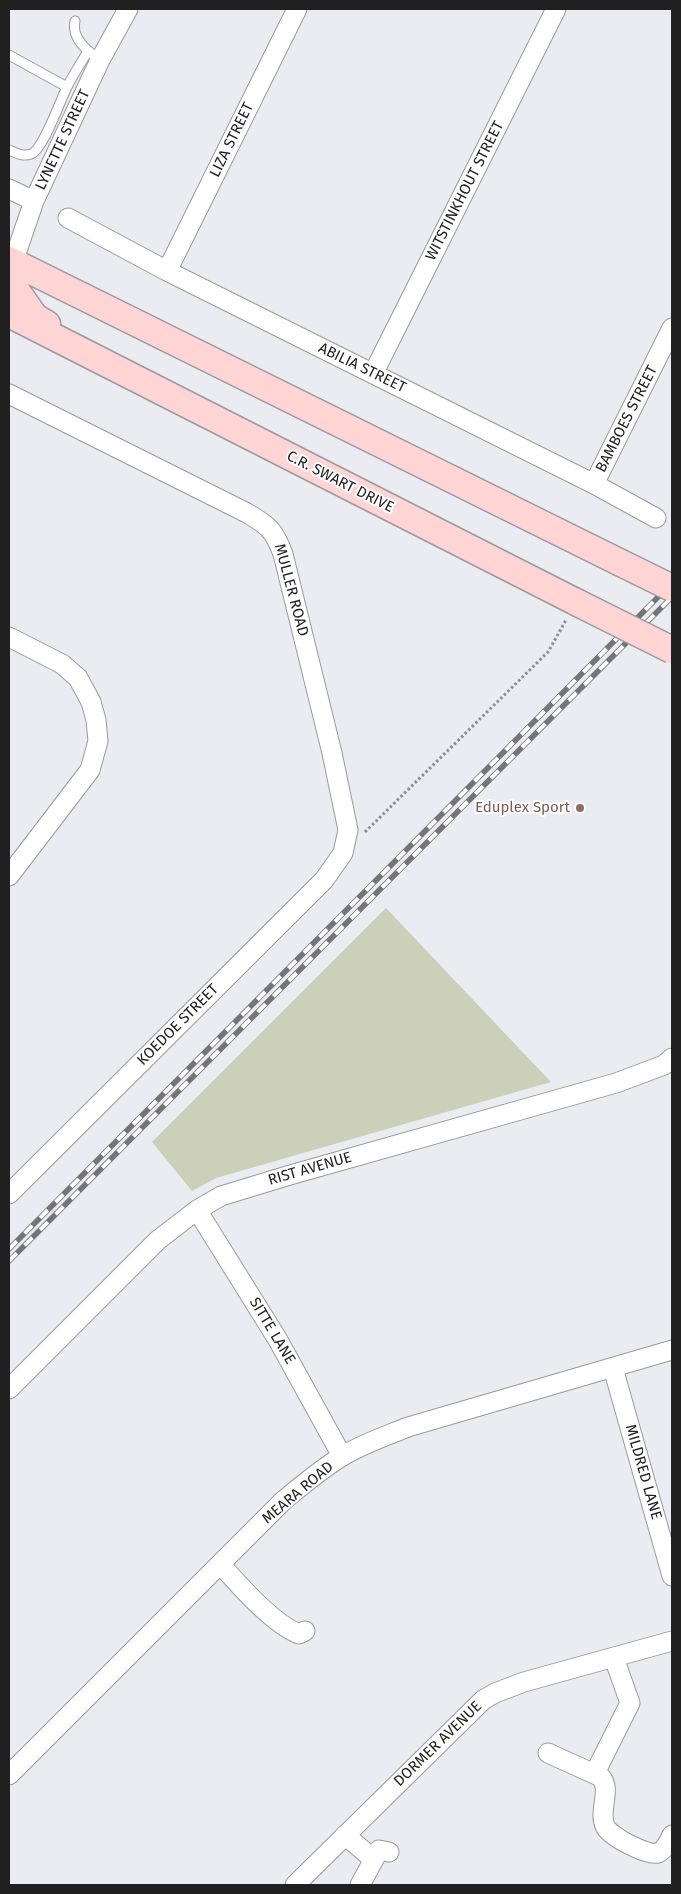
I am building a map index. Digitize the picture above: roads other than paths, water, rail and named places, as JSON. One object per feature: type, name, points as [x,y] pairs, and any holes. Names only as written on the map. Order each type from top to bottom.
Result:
[{"type":"main road","points":[[10,270],[35,317],[52,328],[65,342]]},
{"type":"main road","points":[[10,270],[672,588]]},
{"type":"main road","name":"C.R. SWART DRIVE","points":[[9,314],[672,650]]},
{"type":"street","name":"LYNETTE STREET","points":[[10,270],[34,201],[94,55],[128,9]]},
{"type":"street","name":"LIZA STREET","points":[[168,271],[297,9]]},
{"type":"street","name":"WITSTINKHOUT STREET","points":[[373,374],[556,9]]},
{"type":"street","points":[[9,189],[34,201]]},
{"type":"street","name":"ABILIA STREET","points":[[68,218],[168,271],[594,484],[656,518]]},
{"type":"street","name":"BAMBOES STREET","points":[[594,484],[672,328]]},
{"type":"street","name":"MULLER ROAD","points":[[9,394],[246,513],[264,523],[276,535],[283,554],[332,753],[348,830],[343,853]]},
{"type":"street","points":[[9,637],[62,664],[78,678],[91,702],[96,720],[98,741],[90,770],[9,876]]},
{"type":"street","name":"KOEDOE STREET","points":[[9,1194],[324,880],[343,853]]},
{"type":"street","name":"RIST AVENUE","points":[[9,1389],[158,1240],[197,1210],[220,1196],[616,1083],[664,1065],[672,1058]]},
{"type":"street","name":"SITTE LANE","points":[[197,1210],[278,1340],[342,1456]]},
{"type":"street","name":"MEARA ROAD","points":[[9,1775],[283,1501],[311,1477],[342,1456],[374,1440],[408,1427],[672,1350]]},
{"type":"street","name":"MILDRED LANE","points":[[614,1368],[672,1576]]},
{"type":"street","points":[[221,1564],[256,1602],[292,1631],[299,1634],[305,1631]]},
{"type":"street","name":"DORMER AVENUE","points":[[295,1885],[483,1700],[518,1684],[672,1641]]},
{"type":"street","points":[[595,1774],[630,1703],[614,1658]]},
{"type":"street","points":[[548,1754],[601,1777],[606,1785],[603,1816],[604,1824],[609,1832],[653,1854],[660,1852],[672,1835]]},
{"type":"street","points":[[345,1835],[381,1856],[360,1885]]},
{"type":"lane","points":[[9,150],[25,156],[33,154],[46,136],[67,87],[94,55],[78,39],[75,30],[76,21]]},
{"type":"lane","points":[[9,55],[67,87]]},
{"type":"railway","points":[[9,1249],[672,583]]},
{"type":"railway","points":[[9,1261],[672,597]]},
{"type":"place","name":"Eduplex Sport","points":[[580,808]]}]
